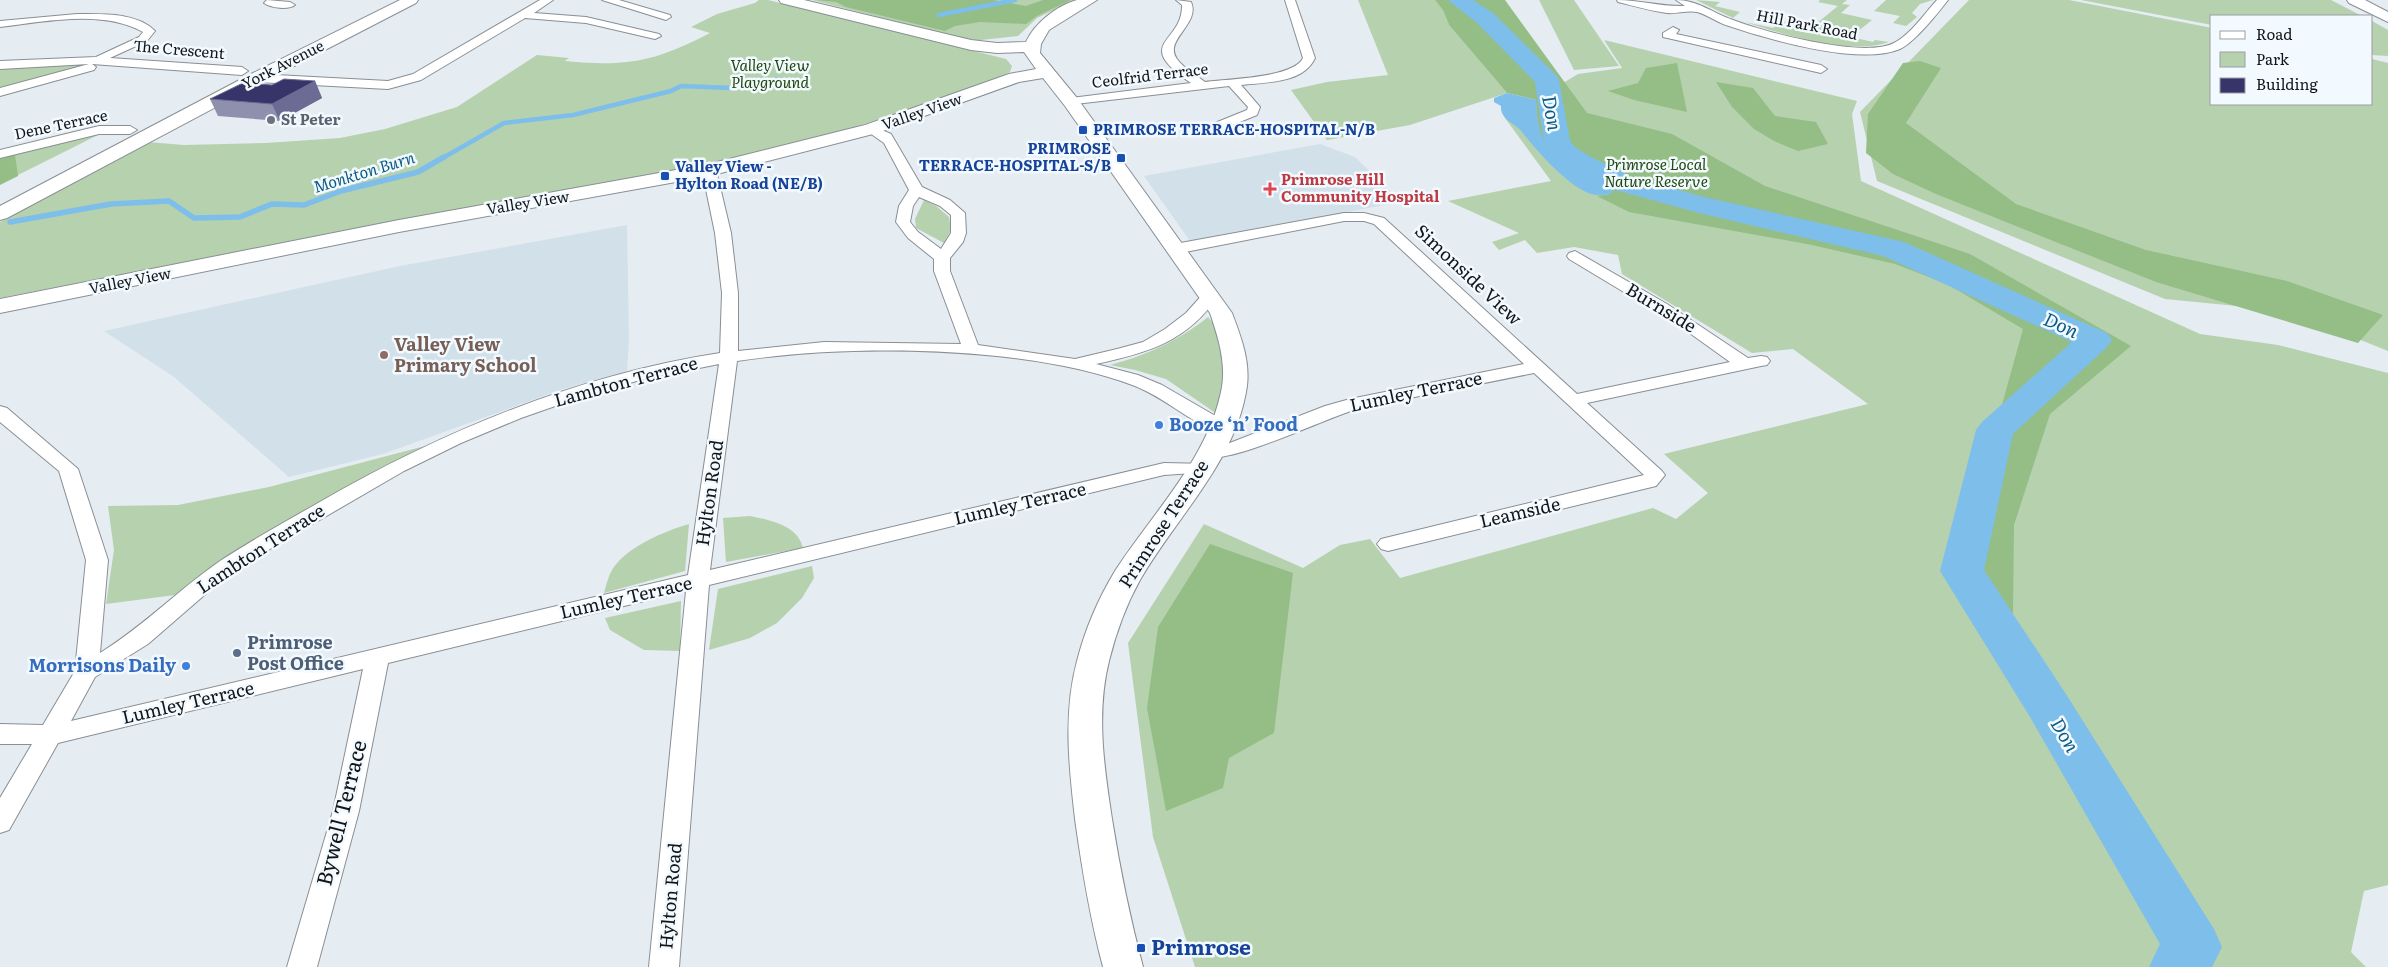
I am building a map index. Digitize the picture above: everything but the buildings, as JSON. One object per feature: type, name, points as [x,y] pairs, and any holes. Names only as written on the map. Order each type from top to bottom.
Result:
[{"type":"main road","name":"York Avenue","points":[[0,214],[156,131],[250,74],[384,0]]},
{"type":"main road","name":"York Avenue","points":[[25,182],[130,130],[411,0]]},
{"type":"main road","points":[[786,0],[971,46],[997,48],[1031,47],[1041,30],[1058,17],[1090,0]]},
{"type":"main road","points":[[2354,0],[2388,18]]},
{"type":"main road","points":[[2372,0],[2388,8]]},
{"type":"main road","name":"Primrose Terrace","points":[[1031,47],[1032,54],[1070,100],[1210,296],[1230,330],[1234,347],[1236,371],[1230,411],[1212,450],[1126,578],[1100,638],[1090,672],[1084,724],[1086,766],[1097,848],[1123,967]]},
{"type":"main road","name":"Valley View","points":[[0,306],[399,226],[709,170],[871,129],[1015,78],[1048,72]]},
{"type":"main road","name":"York Avenue","points":[[130,130],[156,131]]},
{"type":"street","points":[[274,0],[269,3],[290,4]]},
{"type":"street","name":"The Crescent","points":[[0,65],[97,60],[381,85],[410,81],[548,0]]},
{"type":"street","points":[[607,0],[666,17]]},
{"type":"street","name":"Ceolfrid Terrace","points":[[1070,100],[1203,86],[1292,74],[1307,63],[1309,58],[1290,0]]},
{"type":"street","points":[[1622,0],[1668,10],[1698,9]]},
{"type":"street","name":"Hill Park Road","points":[[1681,0],[1731,23],[1772,35],[1844,50],[1882,50],[1898,45],[1943,0]]},
{"type":"street","points":[[1184,1],[1187,4],[1188,15],[1184,25],[1169,41],[1169,52],[1177,67],[1203,86]]},
{"type":"street","points":[[523,15],[586,20],[655,36]]},
{"type":"street","points":[[0,24],[50,18],[96,17],[136,23],[149,31],[148,35],[134,44],[97,60]]},
{"type":"street","points":[[1673,30],[1667,35],[1821,68]]},
{"type":"street","points":[[1750,53],[1772,35]]},
{"type":"street","name":"The Crescent","points":[[0,92],[114,61]]},
{"type":"street","points":[[1210,130],[1247,116],[1254,108],[1232,82]]},
{"type":"street","points":[[871,129],[886,137],[890,142],[916,190],[945,203],[958,213],[960,232],[956,242],[942,257],[942,271],[970,349]]},
{"type":"street","name":"Dene Terrace","points":[[0,154],[99,130],[130,130]]},
{"type":"street","name":"Hylton Road","points":[[664,967],[698,581],[729,357],[730,293],[723,233],[709,170]]},
{"type":"street","points":[[916,190],[906,206],[903,222],[912,235],[942,257]]},
{"type":"street","name":"Simonside View","points":[[1175,249],[1344,217],[1372,218],[1387,228],[1651,470],[1655,475],[1652,480]]},
{"type":"street","name":"Burnside","points":[[1575,256],[1672,312],[1710,337],[1744,364]]},
{"type":"street","points":[[1076,364],[1086,360],[1124,353],[1163,339],[1192,317],[1210,296]]},
{"type":"street","name":"Lambton Terrace","points":[[87,671],[110,659],[137,640],[191,594],[251,552],[346,495],[413,458],[474,429],[540,405],[661,371],[729,357],[825,347],[970,349],[1020,354],[1076,364],[1132,379],[1162,390],[1212,424],[1212,450]]},
{"type":"street","points":[[1574,400],[1762,361]]},
{"type":"street","name":"Lumley Terrace","points":[[0,734],[52,735],[377,658],[1164,469],[1212,450],[1226,452],[1357,402],[1538,367]]},
{"type":"street","points":[[0,412],[68,469],[97,560],[87,671],[52,735],[0,822]]},
{"type":"street","name":"Leamside","points":[[1388,544],[1652,480]]},
{"type":"street","name":"Bywell Terrace","points":[[302,967],[346,811],[377,658]]},
{"type":"shaded area","name":"Primrose Hill Community Hospital","points":[[1320,144],[1355,157],[1401,202],[1190,241],[1144,176]]},
{"type":"shaded area","name":"Valley View Primary School","points":[[627,225],[629,339],[627,371],[563,389],[383,454],[289,477],[174,377],[104,331],[400,266]]},
{"type":"green space","name":"Valley View Playground","points":[[759,0],[768,0],[1006,59],[1012,66],[1010,72],[994,80],[849,129],[709,165],[269,246],[0,298],[0,222],[147,142],[184,145],[266,143],[340,138],[385,129],[457,107],[537,55],[569,58],[565,61],[587,63],[640,60],[672,50],[710,33],[691,27],[717,14],[755,3]]},
{"type":"green space","points":[[812,0],[1075,0],[1037,18],[1018,36],[972,41]]},
{"type":"green space","points":[[816,0],[993,0],[1026,6],[1043,0],[1071,0],[1037,16],[1026,24],[980,22],[955,26],[945,31],[846,7],[836,2]]},
{"type":"green space","points":[[1358,0],[1435,0],[1443,9],[1449,25],[1507,93],[1410,125],[1327,140],[1291,90],[1327,82],[1388,75]]},
{"type":"green space","name":"Primrose Local Nature Reserve","points":[[1435,0],[1505,0],[1587,113],[1672,134],[1765,186],[1970,254],[2131,346],[2050,414],[2014,525],[2013,613],[1987,610],[1962,571],[1995,430],[2023,329],[1947,284],[1895,264],[1812,245],[1629,212],[1597,196],[1611,194],[1599,181],[1565,164],[1549,150],[1540,133],[1536,100],[1507,93],[1449,25],[1443,10]]},
{"type":"green space","points":[[1539,0],[1574,0],[1619,66],[1574,70]]},
{"type":"green space","points":[[1696,0],[1720,2],[1715,6],[1740,12],[1733,18]]},
{"type":"green space","points":[[1820,0],[1847,0],[1842,4],[1850,5],[1841,13],[1872,20],[1851,37],[1873,42],[1875,40],[1889,42],[1873,46],[1836,45],[1797,37],[1745,22],[1773,28],[1782,22],[1811,28],[1838,6],[1818,2]]},
{"type":"green space","points":[[1886,0],[1933,0],[1920,4],[1912,13],[1917,17],[1906,26],[1893,23],[1900,16],[1874,11]]},
{"type":"green space","points":[[1969,0],[2069,0],[2210,28],[2210,105],[2373,105],[2373,59],[2388,63],[2388,351],[2289,311],[2165,299],[1877,181],[1860,112]]},
{"type":"green space","points":[[2081,0],[2331,0],[2360,15],[2210,15],[2210,25]]},
{"type":"green space","points":[[2373,22],[2388,30],[2388,56],[2373,55]]},
{"type":"green space","points":[[1604,40],[1857,101],[1852,114],[1861,181],[2200,334],[2278,345],[2388,373],[2388,885],[2364,891],[2351,952],[2366,967],[1195,967],[1153,837],[1128,643],[1204,524],[1303,568],[1340,545],[1370,539],[1400,578],[1653,508],[1676,519],[1708,493],[1664,454],[1868,404],[1793,349],[1752,353],[1622,274],[1618,255],[1574,247],[1537,253],[1525,240],[1499,250],[1492,242],[1519,233],[1448,201],[1551,181],[1505,118],[1578,74],[1622,68]]},
{"type":"green space","points":[[1920,61],[1941,68],[1906,123],[2016,204],[2146,250],[2287,281],[2383,315],[2358,343],[2156,282],[1936,194],[1893,174],[1866,153],[1868,114],[1903,63]]},
{"type":"green space","points":[[96,63],[0,90],[0,67]]},
{"type":"green space","points":[[1677,63],[1687,112],[1634,100],[1608,91],[1638,83],[1646,68]]},
{"type":"green space","points":[[1716,82],[1753,88],[1775,116],[1816,122],[1828,144],[1798,151],[1774,141],[1754,129],[1732,107]]},
{"type":"green space","points":[[100,134],[0,184],[0,158]]},
{"type":"green space","points":[[15,155],[18,176],[0,185],[0,159]]},
{"type":"green space","points":[[924,200],[936,206],[949,217],[951,230],[944,243],[916,228],[915,219]]},
{"type":"green space","points":[[1208,317],[1216,327],[1223,351],[1222,389],[1217,414],[1166,379],[1110,365],[1137,357],[1162,346],[1197,326]]},
{"type":"green space","points":[[425,446],[371,473],[245,547],[175,595],[106,604],[114,550],[108,506],[178,505],[269,487]]},
{"type":"green space","points":[[750,516],[774,522],[789,529],[800,540],[803,548],[726,562],[723,518]]},
{"type":"green space","points":[[689,524],[685,571],[604,593],[612,570],[627,554],[647,541]]},
{"type":"green space","points":[[1210,544],[1293,573],[1274,733],[1229,758],[1223,788],[1166,811],[1147,708],[1158,627]]},
{"type":"green space","points":[[812,566],[814,578],[802,598],[777,623],[750,638],[709,650],[718,589]]},
{"type":"green space","points":[[681,601],[680,651],[644,650],[610,630],[605,618]]},
{"type":"water","points":[[1507,93],[1536,100],[1538,122],[1549,150],[1558,159],[1614,188],[1611,194],[1597,195],[1588,193],[1570,182],[1552,166],[1519,129],[1505,118],[1501,111],[1501,106],[1494,102],[1494,98]]},
{"type":"waterway","name":"Monkton Burn","points":[[939,15],[1015,0]]},
{"type":"waterway","name":"Don","points":[[1459,0],[1485,18],[1547,80],[1557,142],[1566,154],[1581,163],[1622,183],[1699,204],[1893,249],[2095,340],[1995,430],[1962,571],[2047,704],[2193,947],[2178,967]]},
{"type":"waterway","name":"Monkton Burn","points":[[441,159],[504,123],[573,115],[671,91],[681,86],[732,88],[779,79]]},
{"type":"waterway","name":"Monkton Burn","points":[[10,222],[111,204],[169,201],[194,218],[240,217],[272,204],[304,205],[341,191],[418,172],[444,157]]},
{"type":"place","name":"St Peter","points":[[271,120]]},
{"type":"place","name":"PRIMROSE TERRACE-HOSPITAL-N/B","points":[[1083,130]]},
{"type":"place","name":"PRIMROSE TERRACE-HOSPITAL-S/B","points":[[1121,158]]},
{"type":"place","name":"Valley View - Hylton Road (NE/B)","points":[[665,176]]},
{"type":"place","name":"Primrose Hill Community Hospital","points":[[1270,189]]},
{"type":"place","name":"Valley View Primary School","points":[[384,355]]},
{"type":"place","name":"Booze ‘n’ Food","points":[[1159,425]]},
{"type":"place","name":"Primrose Post Office","points":[[237,653]]},
{"type":"place","name":"Morrisons Daily","points":[[186,666]]},
{"type":"place","name":"Primrose","points":[[1141,948]]}]
